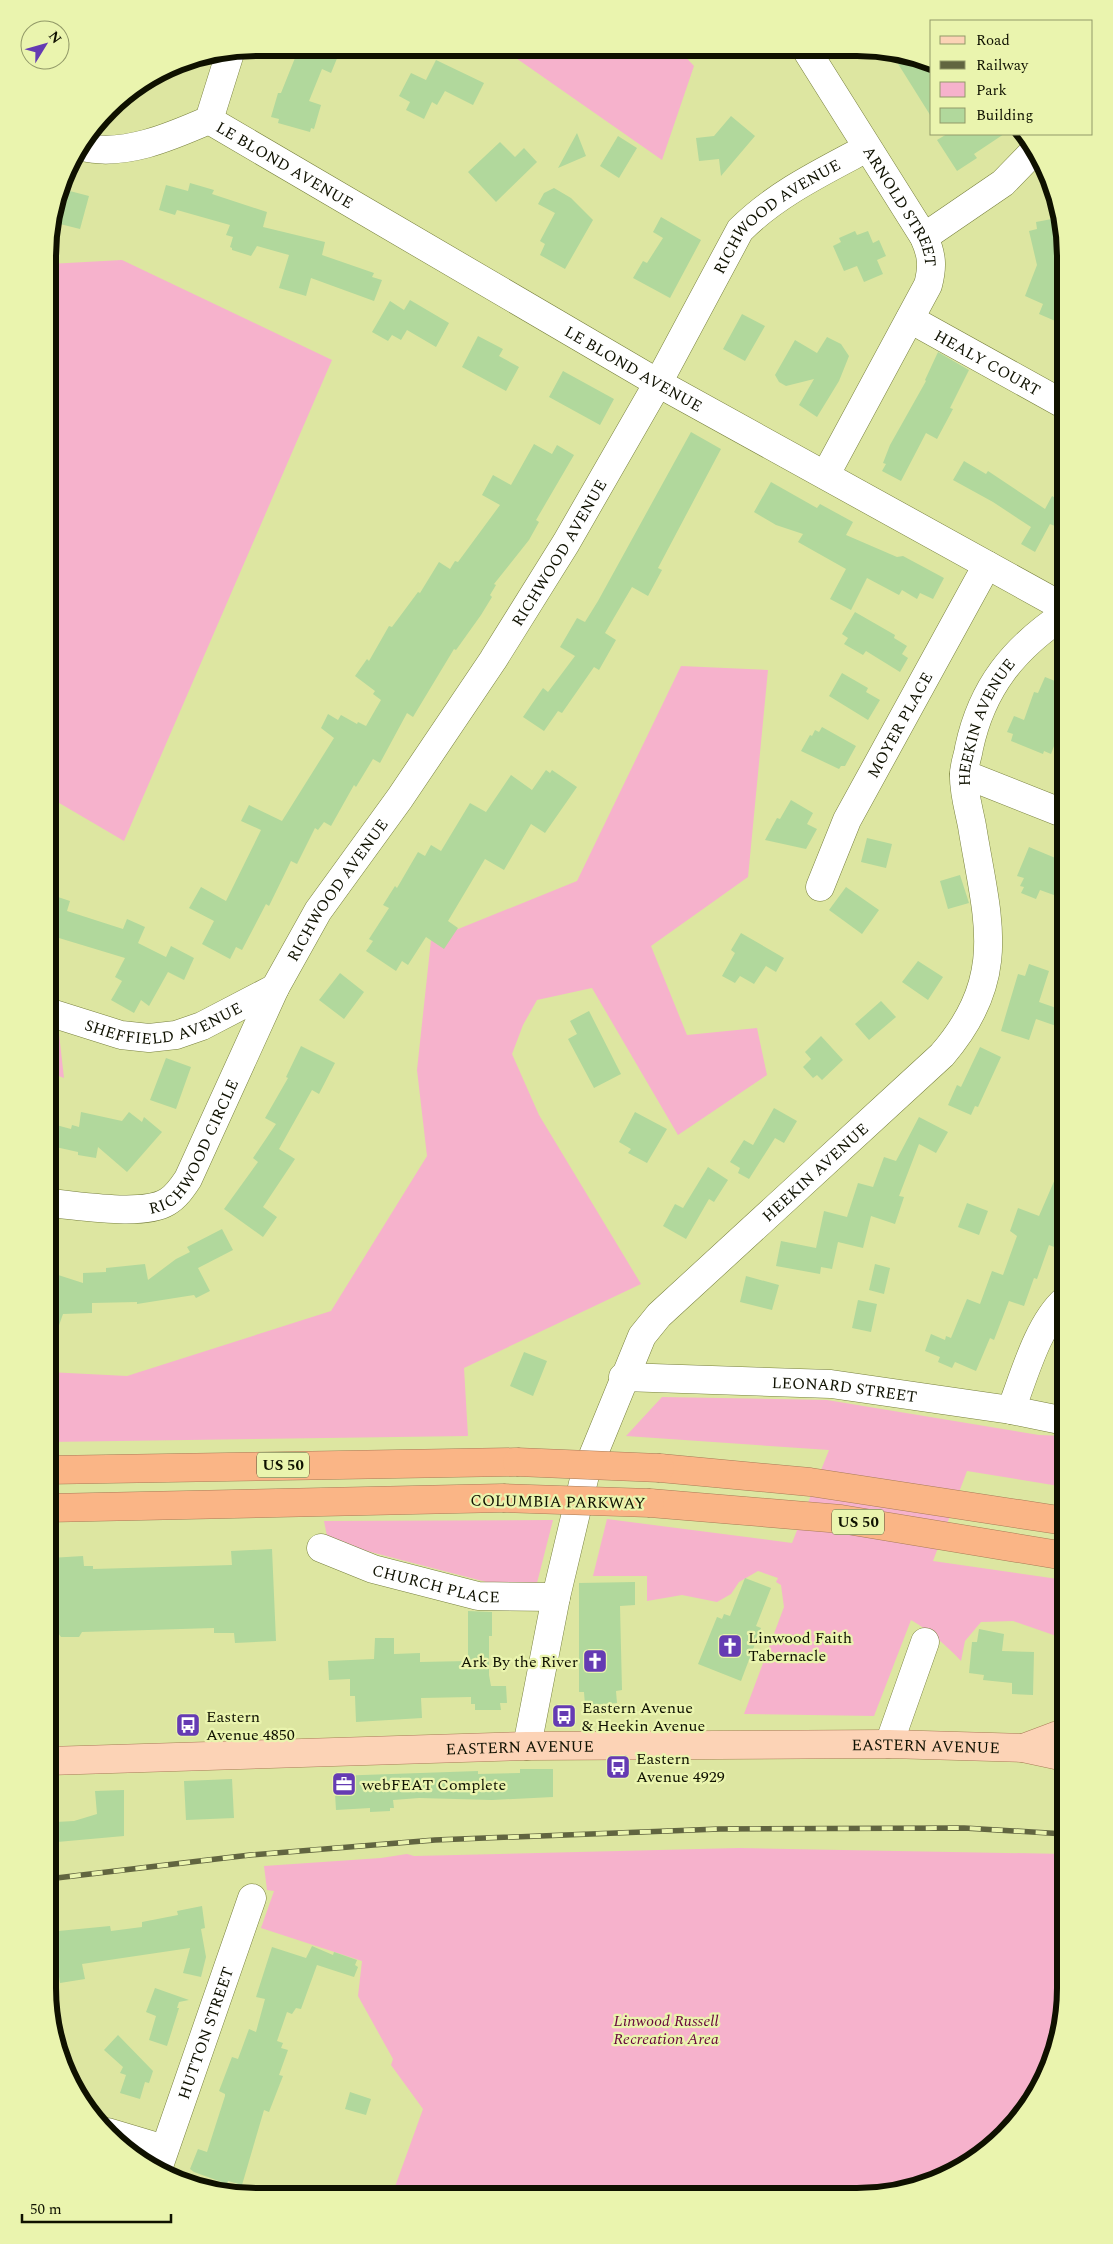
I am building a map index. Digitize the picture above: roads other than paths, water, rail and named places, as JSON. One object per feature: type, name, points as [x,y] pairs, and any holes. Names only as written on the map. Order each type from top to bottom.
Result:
[{"type":"highway","name":"US 50","points":[[56,1470],[517,1462],[660,1468],[810,1482],[1057,1520]]},
{"type":"highway","name":"COLUMBIA PARKWAY","points":[[56,1508],[503,1498],[650,1503],[841,1519],[1057,1555]]},
{"type":"main road","points":[[1023,1748],[1057,1736]]},
{"type":"main road","name":"EASTERN AVENUE","points":[[56,1761],[527,1746],[889,1744],[1023,1748]]},
{"type":"main road","points":[[1023,1748],[1057,1755]]},
{"type":"street","name":"ARNOLD STREET","points":[[810,56],[924,237],[931,252],[932,269],[928,285],[826,474]]},
{"type":"street","points":[[88,149],[93,150],[130,147],[166,139],[208,120],[228,58]]},
{"type":"street","name":"LE BLOND AVENUE","points":[[208,120],[658,384],[826,474],[1057,604]]},
{"type":"street","name":"RICHWOOD AVENUE","points":[[275,988],[318,911],[400,798],[493,660],[566,543],[658,384],[740,230],[758,212],[778,197],[867,148]]},
{"type":"street","points":[[924,237],[1004,183],[1030,156]]},
{"type":"street","name":"HEALY COURT","points":[[910,319],[1057,400]]},
{"type":"street","name":"MOYER PLACE","points":[[820,887],[847,820],[987,565]]},
{"type":"street","name":"HEEKIN AVENUE","points":[[527,1746],[556,1597],[585,1476],[642,1336],[659,1314],[942,1055],[960,1034],[974,1010],[989,956],[988,928],[964,774],[974,724],[985,696],[1017,652],[1046,626],[1057,619]]},
{"type":"street","points":[[964,774],[1057,811]]},
{"type":"street","name":"SHEFFIELD AVENUE","points":[[56,1015],[121,1036],[148,1038],[176,1034],[202,1026],[275,988]]},
{"type":"street","name":"RICHWOOD CIRCLE","points":[[56,1204],[138,1210],[154,1208],[168,1202],[180,1192],[188,1179],[275,988]]},
{"type":"street","points":[[1011,1410],[1043,1330],[1057,1309]]},
{"type":"street","name":"LEONARD STREET","points":[[624,1377],[831,1384],[1011,1410],[1057,1419]]},
{"type":"street","name":"CHURCH PLACE","points":[[321,1548],[374,1569],[478,1596],[556,1597]]},
{"type":"street","points":[[889,1744],[925,1642]]},
{"type":"street","name":"HUTTON STREET","points":[[161,2159],[252,1898]]},
{"type":"street","points":[[135,2146],[161,2159]]},
{"type":"railway","points":[[56,1878],[250,1855],[435,1840],[719,1829],[964,1828],[1057,1834]]},
{"type":"place","name":"Linwood Faith Tabernacle","points":[[730,1646]]},
{"type":"place","name":"Ark By the River","points":[[595,1661]]},
{"type":"place","name":"Eastern Avenue & Heekin Avenue","points":[[564,1716]]},
{"type":"place","name":"Eastern Avenue 4850","points":[[188,1725]]},
{"type":"place","name":"Eastern Avenue 4929","points":[[618,1767]]},
{"type":"place","name":"webFEAT Complete","points":[[344,1784]]},
{"type":"park label","name":"Linwood Russell Recreation Area","points":[[666,2029]]}]
